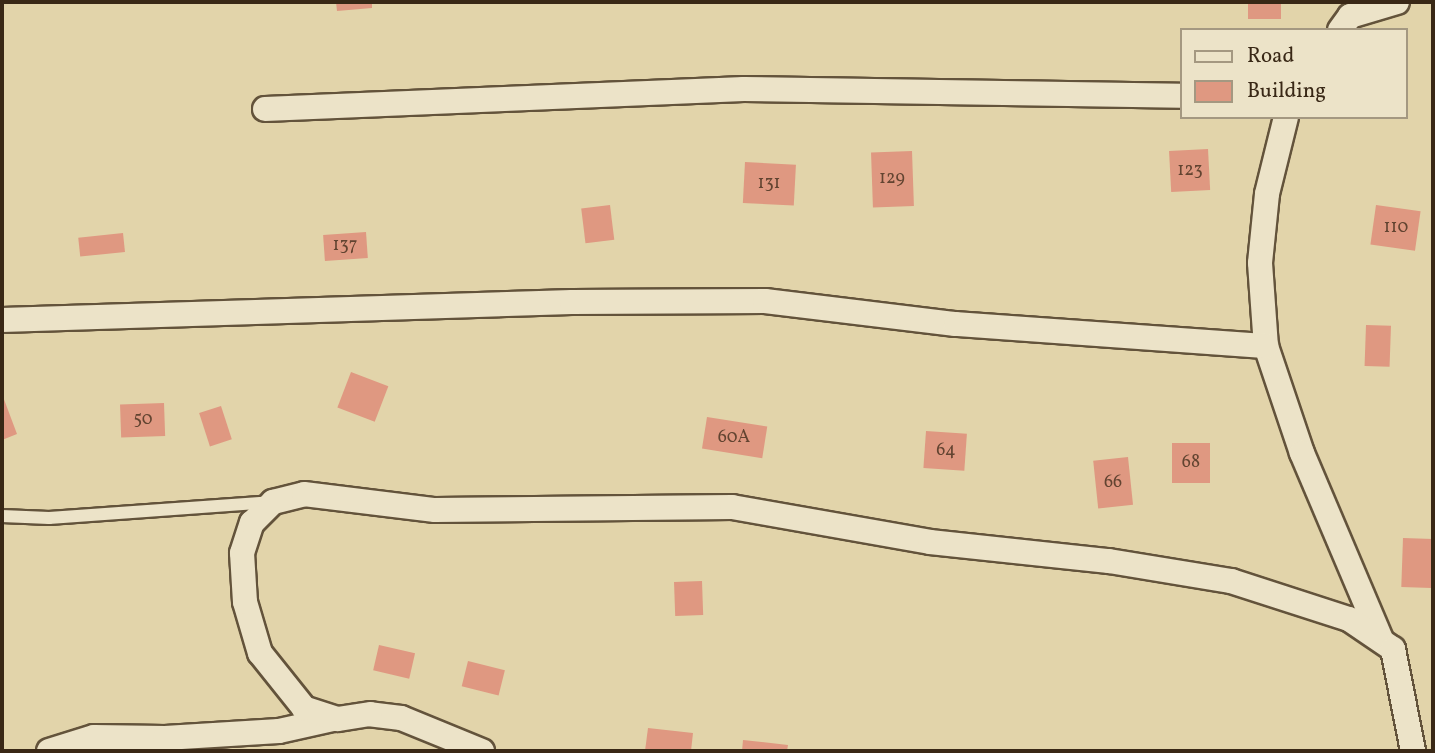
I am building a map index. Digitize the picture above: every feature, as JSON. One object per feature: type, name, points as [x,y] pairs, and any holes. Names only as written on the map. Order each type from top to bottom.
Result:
[{"type":"street","points":[[1341,28],[1350,16],[1397,2]]},
{"type":"street","points":[[265,109],[744,89],[1180,96]]},
{"type":"street","points":[[1286,119],[1267,194],[1259,263],[1266,346],[1302,453],[1380,637]]},
{"type":"street","points":[[2,320],[572,302],[765,301],[956,324],[1266,346]]},
{"type":"street","points":[[337,719],[304,708],[260,653],[245,602],[243,553],[253,523],[273,502],[304,494],[435,510],[732,507],[930,542],[1109,561],[1231,581],[1314,604],[1380,637],[1393,649],[1413,751]]},
{"type":"street","points":[[49,751],[94,737],[164,738],[279,731],[370,714],[401,718],[482,751]]},
{"type":"lane","points":[[2,516],[49,518],[273,502]]},
{"type":"building","points":[[336,2],[372,2],[372,8],[337,11]]},
{"type":"building","points":[[1248,2],[1281,2],[1281,19],[1248,19]]},
{"type":"building","points":[[1208,149],[1210,190],[1171,192],[1169,151]]},
{"type":"building","points":[[912,151],[914,206],[873,207],[871,152]]},
{"type":"building","points":[[745,162],[796,165],[794,206],[743,203]]},
{"type":"building","points":[[610,205],[614,240],[585,243],[581,209]]},
{"type":"building","points":[[1376,205],[1421,211],[1415,251],[1370,245]]},
{"type":"building","points":[[366,232],[368,258],[325,261],[323,235]]},
{"type":"building","points":[[123,233],[125,252],[80,257],[78,238]]},
{"type":"building","points":[[1366,325],[1391,326],[1390,367],[1365,366]]},
{"type":"building","points":[[351,372],[388,386],[375,422],[337,407]]},
{"type":"building","points":[[2,394],[17,434],[2,440]]},
{"type":"building","points":[[164,403],[165,436],[121,438],[120,405]]},
{"type":"building","points":[[221,406],[232,439],[210,446],[199,413]]},
{"type":"building","points":[[707,417],[767,427],[762,458],[702,449]]},
{"type":"building","points":[[926,431],[967,434],[964,471],[923,468]]},
{"type":"building","points":[[1172,443],[1210,443],[1210,483],[1172,483]]},
{"type":"building","points":[[1128,457],[1133,505],[1098,508],[1093,461]]},
{"type":"building","points":[[1403,538],[1433,539],[1431,588],[1401,587]]},
{"type":"building","points":[[702,581],[703,615],[675,616],[674,582]]},
{"type":"building","points":[[379,645],[415,653],[409,679],[373,670]]},
{"type":"building","points":[[468,661],[505,670],[499,695],[462,686]]},
{"type":"building","points":[[648,728],[693,733],[691,751],[645,751]]},
{"type":"building","points":[[743,740],[788,745],[787,751],[742,751]]}]
